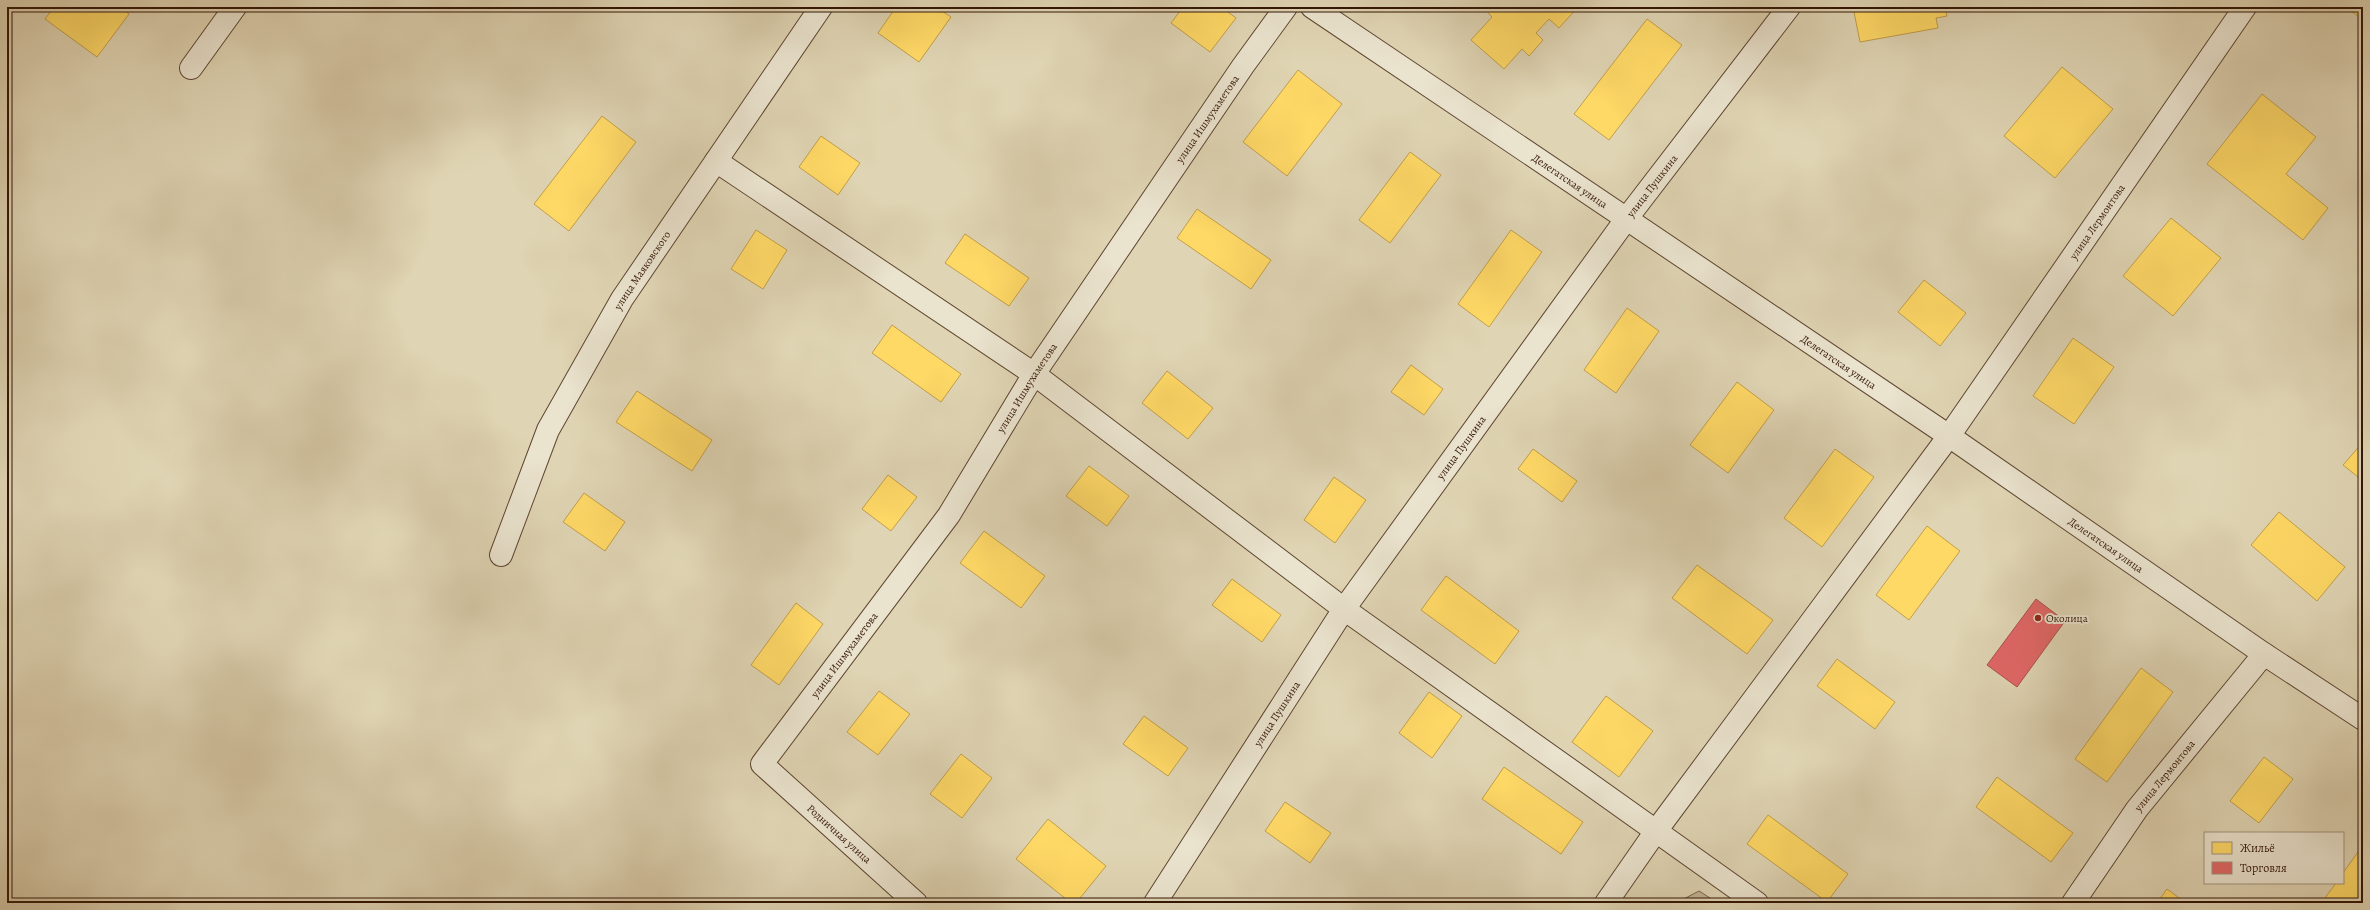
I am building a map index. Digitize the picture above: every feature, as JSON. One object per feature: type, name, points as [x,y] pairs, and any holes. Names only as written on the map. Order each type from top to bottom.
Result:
[{"type":"street","points":[[191,68],[235,7]]},
{"type":"street","name":"улица Маяковского","points":[[501,555],[548,430],[622,299],[821,7]]},
{"type":"street","name":"улица Ишмухаметова","points":[[762,764],[949,515],[1034,374],[1239,73],[1286,7]]},
{"type":"street","name":"Делегатская улица","points":[[1312,7],[1949,436],[2264,654],[2363,719]]},
{"type":"street","name":"улица Пушкина","points":[[1155,903],[1344,609],[1627,218],[1789,7]]},
{"type":"street","name":"улица Лермонтова","points":[[1606,903],[1656,831],[1949,436],[2245,7]]},
{"type":"street","points":[[716,161],[1034,374],[1344,609],[1757,903]]},
{"type":"street","name":"улица Лермонтова","points":[[2073,903],[2138,808],[2264,654]]},
{"type":"street","name":"Родничная улица","points":[[762,764],[916,903]]},
{"type":"shaded area","points":[[1699,891],[1718,903],[1676,903]]},
{"type":"building: Жильё","points":[[54,7],[120,7],[129,14],[97,57],[45,19]]},
{"type":"building: Жильё","points":[[896,7],[936,7],[951,17],[919,62],[878,33]]},
{"type":"building: Жильё","points":[[1183,7],[1221,7],[1236,18],[1210,52],[1171,23]]},
{"type":"building: Жильё","points":[[1483,7],[1578,7],[1559,28],[1549,19],[1536,33],[1543,40],[1529,56],[1522,49],[1504,69],[1471,40],[1492,17]]},
{"type":"building: Жильё","points":[[1853,7],[1945,7],[1947,16],[1936,18],[1938,28],[1860,42]]},
{"type":"building: Жильё","points":[[2346,7],[2363,7],[2363,20]]},
{"type":"building: Жильё","points":[[1647,19],[1682,45],[1609,140],[1574,114]]},
{"type":"building: Жильё","points":[[2062,67],[2113,109],[2055,178],[2004,136]]},
{"type":"building: Жильё","points":[[1298,70],[1342,104],[1287,176],[1243,142]]},
{"type":"building: Жильё","points":[[2262,94],[2316,137],[2286,174],[2328,208],[2303,240],[2207,164]]},
{"type":"building: Жильё","points":[[602,116],[636,142],[569,231],[534,204]]},
{"type":"building: Жильё","points":[[821,136],[860,163],[838,195],[799,167]]},
{"type":"building: Жильё","points":[[1410,152],[1441,175],[1390,243],[1359,220]]},
{"type":"building: Жильё","points":[[1197,209],[1271,260],[1251,289],[1177,238]]},
{"type":"building: Жильё","points":[[2171,218],[2221,258],[2173,316],[2123,276]]},
{"type":"building: Жильё","points":[[756,230],[787,250],[763,289],[731,269]]},
{"type":"building: Жильё","points":[[1511,230],[1542,252],[1489,327],[1458,304]]},
{"type":"building: Жильё","points":[[965,234],[1029,278],[1009,306],[945,263]]},
{"type":"building: Жильё","points":[[1924,280],[1966,313],[1940,346],[1898,312]]},
{"type":"building: Жильё","points":[[1627,308],[1659,331],[1616,393],[1584,370]]},
{"type":"building: Жильё","points":[[892,325],[961,374],[941,402],[872,353]]},
{"type":"building: Жильё","points":[[2073,338],[2114,367],[2074,424],[2033,396]]},
{"type":"building: Жильё","points":[[1411,365],[1443,389],[1424,415],[1391,392]]},
{"type":"building: Жильё","points":[[1167,371],[1213,408],[1188,439],[1142,403]]},
{"type":"building: Жильё","points":[[1737,382],[1774,410],[1728,473],[1690,445]]},
{"type":"building: Жильё","points":[[637,391],[712,440],[692,471],[616,422]]},
{"type":"building: Жильё","points":[[2363,442],[2363,481],[2343,465]]},
{"type":"building: Жильё","points":[[1533,449],[1577,481],[1562,502],[1518,469]]},
{"type":"building: Жильё","points":[[1835,449],[1874,477],[1822,547],[1784,518]]},
{"type":"building: Жильё","points":[[1089,466],[1129,496],[1107,526],[1066,496]]},
{"type":"building: Жильё","points":[[888,475],[917,497],[891,531],[862,509]]},
{"type":"building: Жильё","points":[[1334,477],[1366,500],[1335,543],[1304,520]]},
{"type":"building: Жильё","points":[[584,493],[625,522],[605,551],[563,522]]},
{"type":"building: Жильё","points":[[2279,512],[2345,567],[2317,601],[2251,545]]},
{"type":"building: Жильё","points":[[1927,526],[1960,551],[1909,620],[1876,595]]},
{"type":"building: Жильё","points":[[984,531],[1045,576],[1021,608],[960,563]]},
{"type":"building: Жильё","points":[[1697,565],[1773,620],[1747,654],[1672,598]]},
{"type":"building: Жильё","points":[[1446,576],[1519,631],[1495,664],[1421,610]]},
{"type":"building: Жильё","points":[[1232,579],[1281,615],[1262,642],[1212,605]]},
{"type":"building: Жильё","points":[[796,603],[823,624],[779,685],[751,665]]},
{"type":"building: Жильё","points":[[1837,659],[1895,702],[1875,729],[1817,686]]},
{"type":"building: Жильё","points":[[2141,668],[2173,692],[2107,782],[2075,759]]},
{"type":"building: Жильё","points":[[879,691],[910,714],[878,755],[847,732]]},
{"type":"building: Жильё","points":[[1429,692],[1462,716],[1432,758],[1399,733]]},
{"type":"building: Жильё","points":[[1606,696],[1653,731],[1619,777],[1572,742]]},
{"type":"building: Жильё","points":[[1144,716],[1188,748],[1168,776],[1123,744]]},
{"type":"building: Жильё","points":[[961,754],[992,778],[962,818],[930,794]]},
{"type":"building: Жильё","points":[[2264,757],[2293,779],[2259,823],[2230,801]]},
{"type":"building: Жильё","points":[[1504,767],[1583,822],[1561,854],[1482,799]]},
{"type":"building: Жильё","points":[[1997,777],[2073,833],[2051,862],[1976,807]]},
{"type":"building: Жильё","points":[[1285,802],[1331,833],[1310,863],[1265,831]]},
{"type":"building: Жильё","points":[[1768,815],[1848,874],[1827,902],[1747,844]]},
{"type":"building: Жильё","points":[[1048,819],[1106,866],[1076,903],[1071,903],[1016,859]]},
{"type":"building: Жильё","points":[[2363,845],[2363,903],[2322,902],[2335,884],[2344,884],[2344,872]]},
{"type":"building: Жильё","points":[[2167,889],[2186,903],[2157,903]]},
{"type":"building: Торговля","points":[[2036,599],[2065,621],[2017,687],[1987,665]]},
{"type":"place","name":"Околица","points":[[2038,618]]}]
